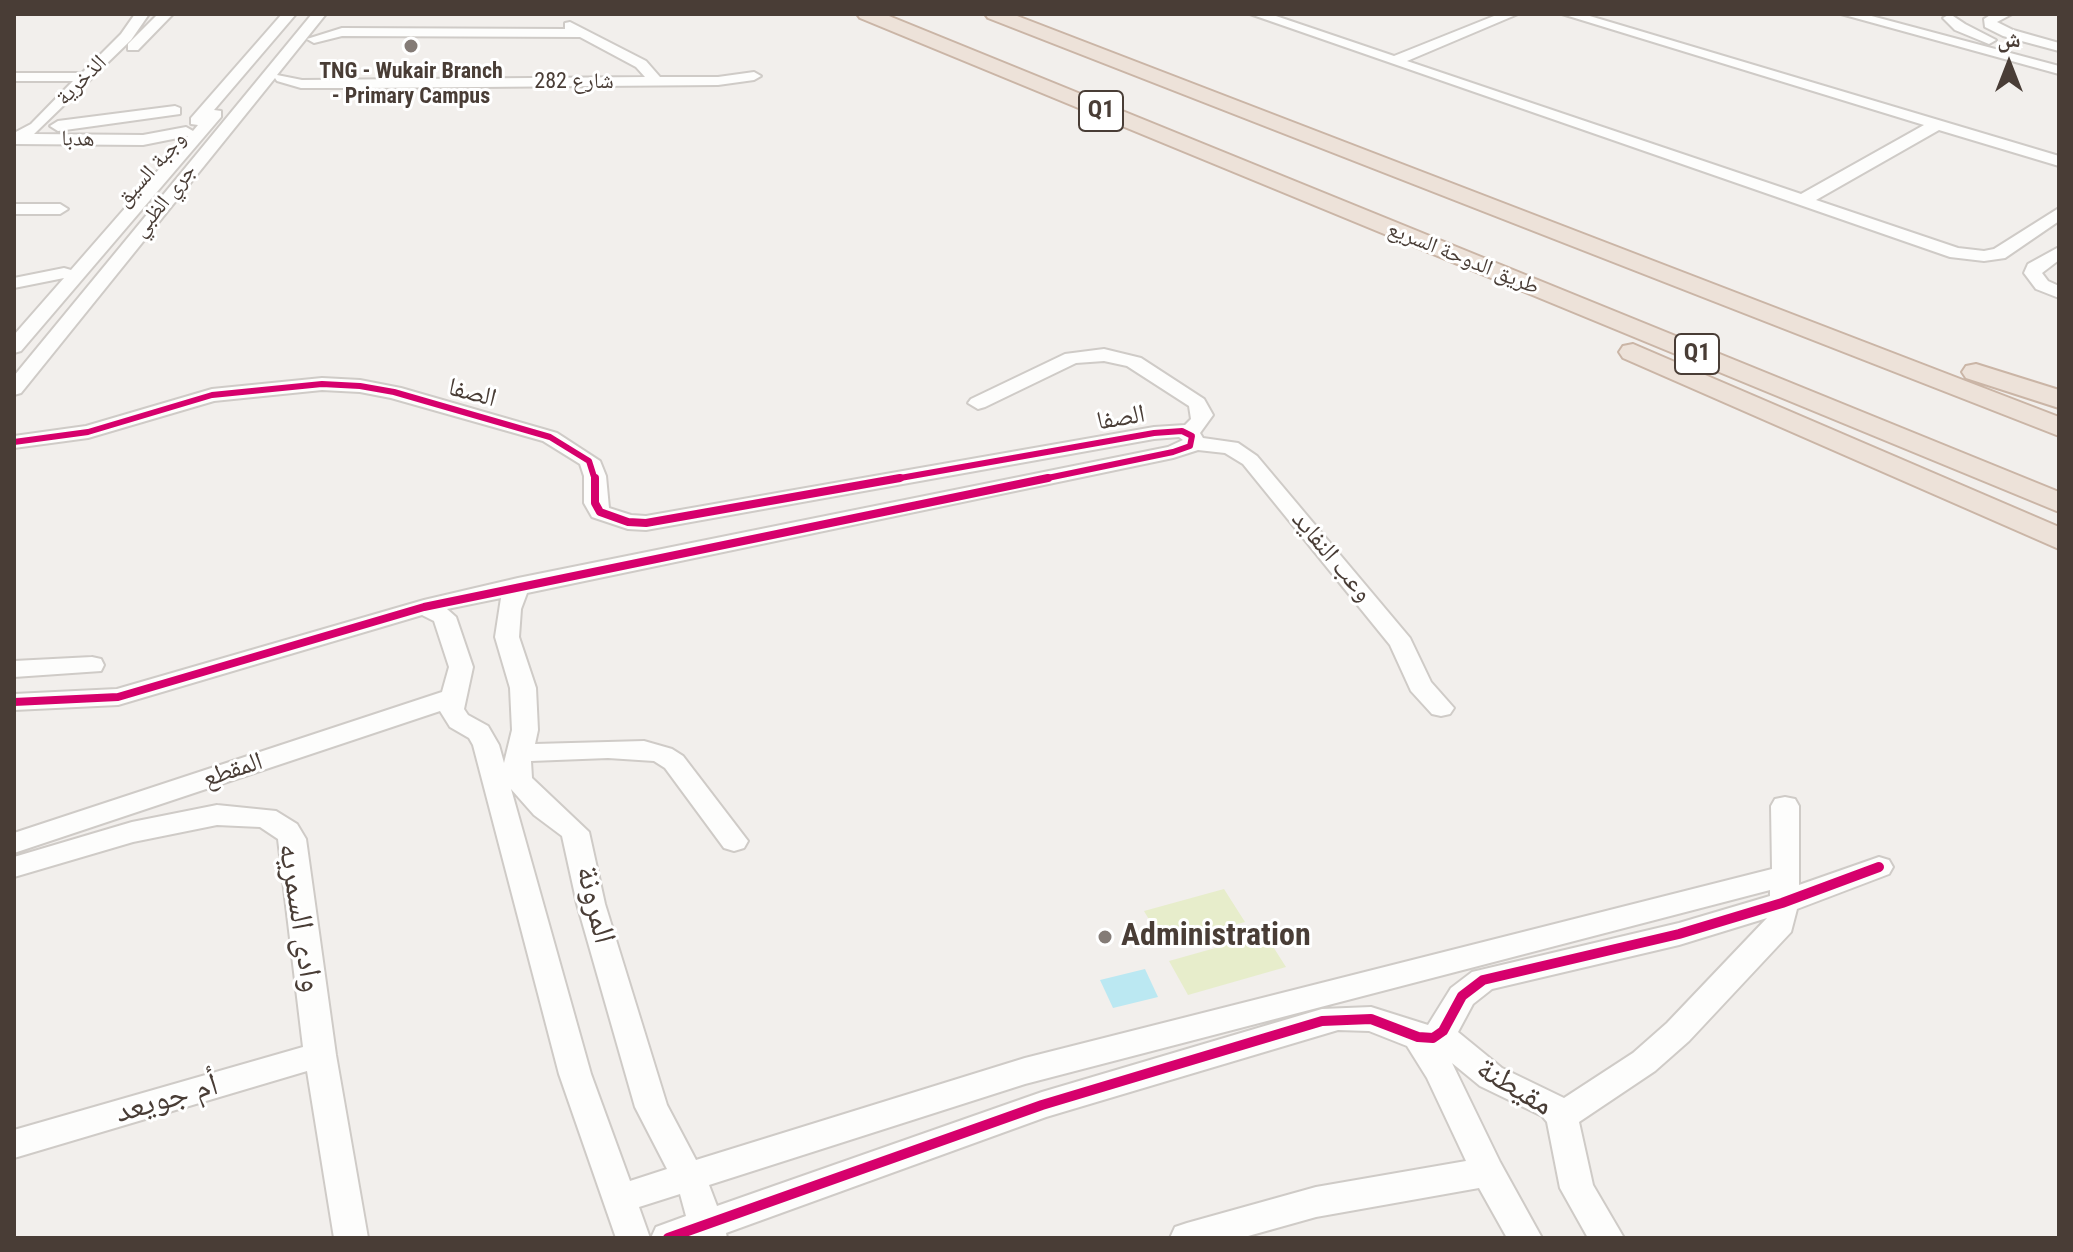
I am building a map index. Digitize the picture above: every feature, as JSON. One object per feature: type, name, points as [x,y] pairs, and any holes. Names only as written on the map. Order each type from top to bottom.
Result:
[{"type":"highway","name":"طريق الدوحة السريع","points":[[867,14],[2059,503]]},
{"type":"highway","points":[[995,14],[2059,427]]},
{"type":"highway","points":[[1301,133],[1409,160],[1993,378],[2059,399]]},
{"type":"highway","points":[[1334,207],[1462,275],[2059,539]]},
{"type":"street","name":"وجبة السيق","points":[[14,324],[128,207],[174,145],[289,14]]},
{"type":"street","name":"جري الظبي","points":[[14,347],[128,207],[246,79],[300,14]]},
{"type":"street","points":[[1257,14],[1956,253],[1975,256],[2004,252],[2057,216]]},
{"type":"street","points":[[1394,61],[1511,14]]},
{"type":"street","points":[[1569,14],[2059,161]]},
{"type":"street","points":[[1848,14],[2059,70]]},
{"type":"street","points":[[1879,14],[1909,14]]},
{"type":"street","points":[[1879,14],[2059,63]]},
{"type":"street","points":[[2005,14],[1991,19],[1990,24],[2008,33],[2059,47]]},
{"type":"street","points":[[1930,28],[1954,16],[1960,27],[2010,50]]},
{"type":"street","name":"شارع 282","points":[[531,31],[555,18],[641,64],[656,81]]},
{"type":"street","points":[[138,19],[160,19]]},
{"type":"street","name":"الذخرية","points":[[42,131],[87,74],[138,19]]},
{"type":"street","name":"الذخرية","points":[[42,131],[110,70],[160,19]]},
{"type":"street","points":[[81,304],[100,296],[115,283],[137,251],[274,89],[325,21],[342,32],[583,33]]},
{"type":"street","name":"جري الظبي","points":[[14,389],[240,109],[325,21]]},
{"type":"street","points":[[14,77],[110,70]]},
{"type":"street","name":"شارع 282","points":[[240,109],[274,89],[301,84],[726,81],[754,76]]},
{"type":"street","points":[[226,86],[246,79]]},
{"type":"street","points":[[42,131],[175,111]]},
{"type":"street","points":[[1803,200],[1936,125]]},
{"type":"street","name":"هدبا","points":[[14,139],[42,131],[174,145]]},
{"type":"street","name":"هدبا","points":[[143,140],[186,132]]},
{"type":"street","points":[[14,209],[60,209]]},
{"type":"street","points":[[2059,252],[2034,268],[2033,273],[2042,285],[2059,293]]},
{"type":"street","points":[[18,283],[64,273]]},
{"type":"street","points":[[18,283],[37,287],[45,294]]},
{"type":"street","points":[[978,403],[1072,358],[1104,355],[1134,362],[1191,398],[1201,408],[1203,415],[1191,438]]},
{"type":"street","name":"الصفا","points":[[14,442],[88,432],[212,395],[322,384],[360,386],[394,392],[550,437],[589,461],[595,476],[595,503],[600,512],[628,522],[646,523],[1154,433],[1191,438]]},
{"type":"street","name":"الصفا","points":[[14,702],[95,700],[140,691],[424,607],[518,585],[1173,452],[1191,438]]},
{"type":"street","name":"وعب النفايد","points":[[1191,438],[1231,447],[1250,460],[1401,643],[1420,685],[1441,708]]},
{"type":"street","name":"المرونة","points":[[518,585],[509,609],[507,637],[523,688],[525,730],[516,768],[519,781],[544,808],[575,832],[591,904],[651,1107],[687,1176],[709,1231]]},
{"type":"street","points":[[424,607],[444,617],[456,648],[461,667],[452,698],[453,716],[479,732],[486,745],[575,1074],[633,1238]]},
{"type":"street","points":[[14,669],[92,665],[69,701]]},
{"type":"street","name":"المقطع","points":[[14,843],[452,698]]},
{"type":"street","points":[[519,753],[608,749],[644,750],[663,755],[674,762],[734,841]]},
{"type":"street","points":[[1562,1116],[1644,1062],[1678,1032],[1781,924],[1785,806]]},
{"type":"street","name":"وادى السمريه","points":[[14,867],[107,838],[198,818],[251,815],[278,822],[292,839],[320,1055],[351,1238]]},
{"type":"street","points":[[619,1199],[1025,1071],[1879,867]]},
{"type":"street","points":[[668,1238],[709,1231],[1042,1105],[1322,1021],[1371,1019],[1428,1036],[1462,996],[1483,980],[1679,934],[1784,889]]},
{"type":"street","name":"مقيطنة","points":[[1428,1036],[1512,1090],[1553,1107],[1562,1116],[1577,1188],[1607,1238]]},
{"type":"street","name":"مقيطنة","points":[[1428,1036],[1488,1172],[1525,1238]]},
{"type":"street","name":"أم جويعد","points":[[14,1144],[320,1055]]},
{"type":"street","points":[[1187,1238],[1316,1202],[1488,1172]]},
{"type":"green space","points":[[1224,889],[1245,922],[1164,945],[1144,911]]},
{"type":"green space","points":[[1265,934],[1286,967],[1188,995],[1169,961]]},
{"type":"water","points":[[1145,969],[1158,997],[1113,1008],[1100,980]]},
{"type":"cycle path","points":[[14,442],[88,432],[212,395],[322,384],[360,386],[394,392],[550,437],[589,461],[595,476],[595,503],[600,512],[628,522],[646,523],[1154,433],[1182,431],[1192,436],[1193,440],[1190,446],[1173,452],[424,607],[118,697],[14,702]]},
{"type":"cycle path","points":[[668,1238],[1042,1105],[1322,1021],[1371,1019],[1418,1037],[1433,1038],[1443,1031],[1462,996],[1483,980],[1679,934],[1782,903],[1879,867]]},
{"type":"place","name":"TNG - Wukair Branch - Primary Campus","points":[[411,46]]},
{"type":"place","name":"Administration","points":[[1105,937]]}]
